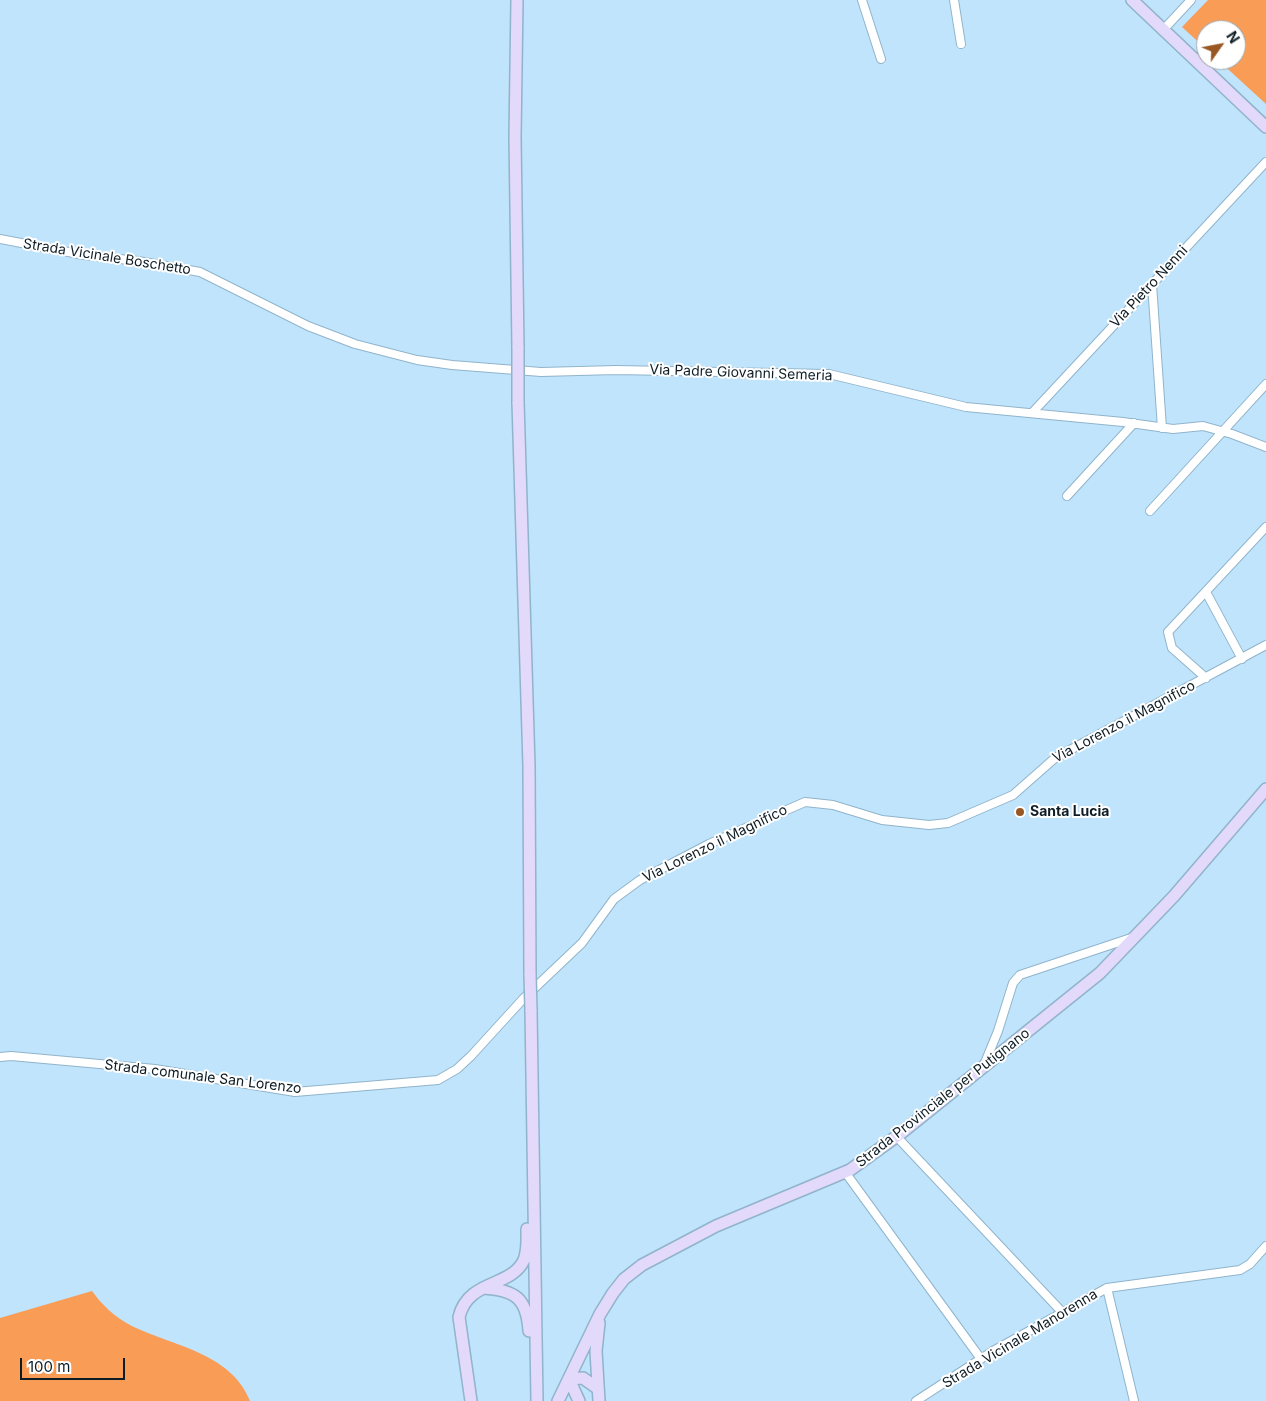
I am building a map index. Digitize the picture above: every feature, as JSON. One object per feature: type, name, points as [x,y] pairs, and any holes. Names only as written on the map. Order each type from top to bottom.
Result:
[{"type":"main road","points":[[517,0],[518,402],[529,766],[530,975],[537,1401]]},
{"type":"main road","points":[[1132,0],[1266,127]]},
{"type":"main road","name":"Strada Provinciale per Putignano","points":[[558,1401],[600,1314],[613,1292],[624,1279],[642,1265],[716,1226],[845,1172],[897,1137],[984,1065],[1090,982],[1136,936],[1266,789]]},
{"type":"main road","points":[[471,1401],[459,1317],[462,1307],[469,1296],[481,1288],[513,1273],[523,1262],[527,1250],[527,1224],[534,1209]]},
{"type":"main road","points":[[481,1288],[498,1289],[514,1294],[524,1304],[528,1318],[530,1342],[536,1364]]},
{"type":"main road","points":[[599,1401],[596,1351],[600,1314]]},
{"type":"main road","points":[[579,1401],[569,1379],[583,1378],[597,1388]]},
{"type":"street","points":[[862,0],[881,59]]},
{"type":"street","points":[[954,0],[961,44]]},
{"type":"street","points":[[1164,29],[1191,0]]},
{"type":"street","name":"Via Pietro Nenni","points":[[1032,413],[1266,162]]},
{"type":"street","name":"Strada Vicinale Boschetto","points":[[0,239],[84,255],[138,260],[200,272],[308,326],[355,344],[418,360],[478,369],[541,372],[616,370]]},
{"type":"street","points":[[1152,284],[1162,428]]},
{"type":"street","name":"Via Padre Giovanni Semeria","points":[[616,370],[829,374],[966,407],[1134,423],[1174,429],[1203,426],[1223,431],[1266,447]]},
{"type":"street","points":[[1150,511],[1266,384]]},
{"type":"street","points":[[1066,496],[1134,423]]},
{"type":"street","points":[[1206,678],[1172,648],[1168,632],[1266,527]]},
{"type":"street","points":[[1206,592],[1242,659]]},
{"type":"street","name":"Via Lorenzo il Magnifico","points":[[523,999],[582,943],[614,899],[626,888],[709,844],[805,802],[833,805],[882,820],[930,825],[948,823],[1014,795],[1055,758],[1266,646]]},
{"type":"street","points":[[984,1065],[998,1032],[1013,983],[1020,975],[1136,936]]},
{"type":"street","name":"Strada comunale San Lorenzo","points":[[0,1057],[10,1056],[155,1069],[295,1092],[438,1080],[457,1069],[471,1056],[523,999]]},
{"type":"street","points":[[897,1137],[1062,1312]]},
{"type":"street","points":[[845,1172],[981,1359]]},
{"type":"street","name":"Strada Vicinale Manorenna","points":[[916,1401],[981,1359],[1107,1288],[1240,1270],[1250,1264],[1266,1246]]},
{"type":"street","points":[[1107,1288],[1134,1401]]},
{"type":"shaded area","points":[[1208,0],[1266,0],[1266,104],[1229,70],[1246,70],[1246,20],[1196,20],[1196,40],[1182,27]]},
{"type":"shaded area","points":[[92,1291],[109,1310],[130,1325],[198,1352],[229,1371],[241,1385],[250,1401],[0,1401],[0,1318]]},
{"type":"place","name":"Santa Lucia","points":[[1020,812]]}]
